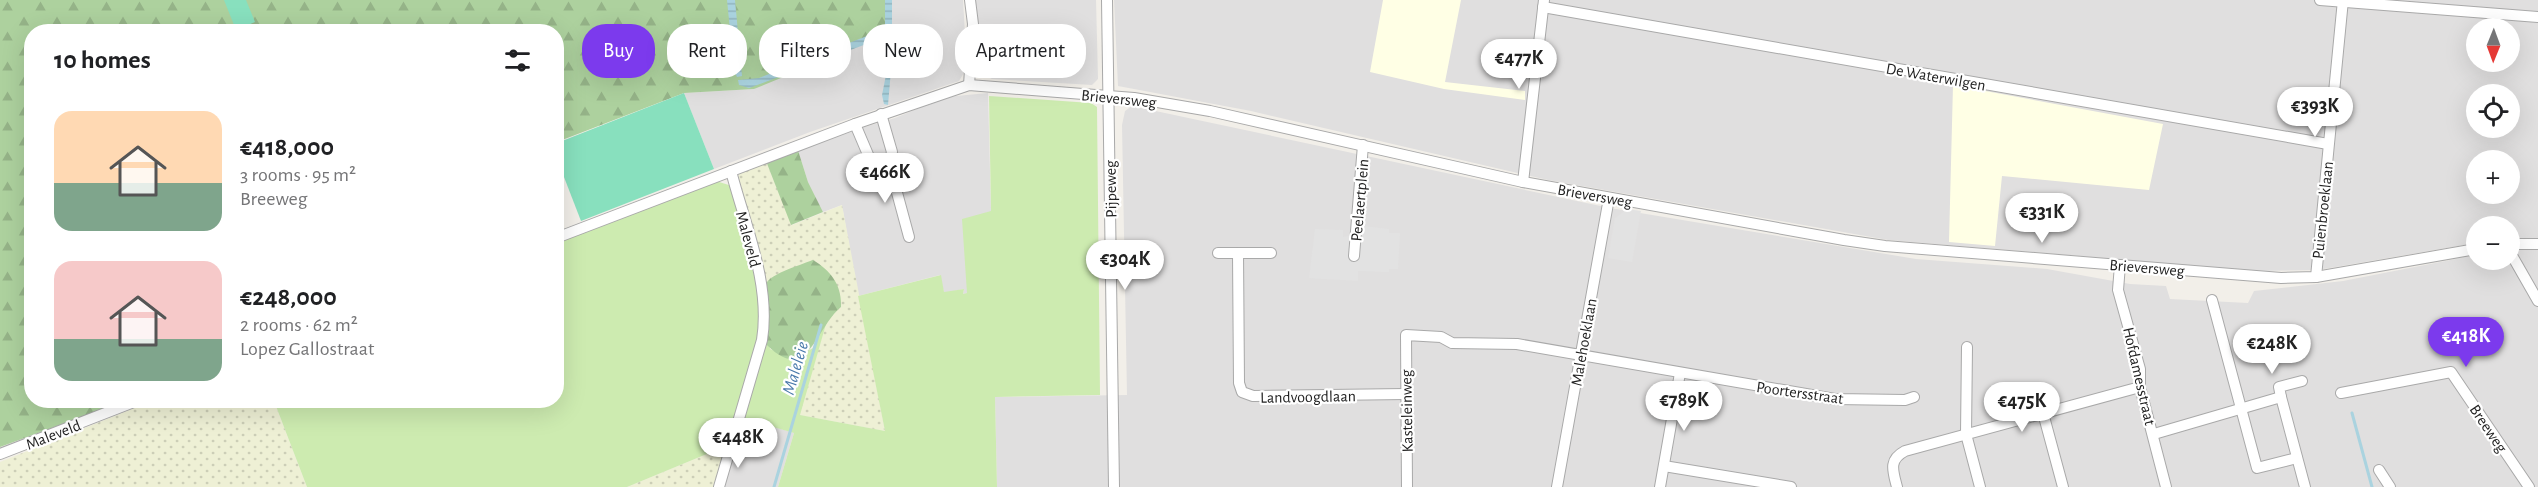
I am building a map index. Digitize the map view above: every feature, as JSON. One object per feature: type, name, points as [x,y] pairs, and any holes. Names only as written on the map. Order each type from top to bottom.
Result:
[{"type":"street","points":[[969,85],[973,24],[970,0]]},
{"type":"street","name":"Pijpeweg","points":[[1107,0],[1114,487]]},
{"type":"street","points":[[2320,0],[2538,17]]},
{"type":"street","name":"Puienbroeklaan","points":[[2316,277],[2343,2]]},
{"type":"street","points":[[1523,182],[1543,3]]},
{"type":"street","name":"De Waterwilgen","points":[[1543,3],[2328,144]]},
{"type":"street","name":"Brieversweg","points":[[731,171],[881,114],[969,85],[1109,95],[1251,118],[1523,182],[1885,246],[2273,277],[2316,277],[2466,251]]},
{"type":"street","points":[[881,114],[892,152],[889,163],[909,237]]},
{"type":"street","points":[[855,124],[872,164],[889,163]]},
{"type":"street","name":"Peelaertplein","points":[[1354,256],[1363,145]]},
{"type":"street","points":[[564,235],[731,171]]},
{"type":"street","name":"Maleveld","points":[[719,487],[762,340],[766,316],[762,286],[731,171]]},
{"type":"street","name":"Malehoeklaan","points":[[1557,487],[1609,198]]},
{"type":"street","points":[[2520,244],[2538,244]]},
{"type":"street","name":"Landvoogdlaan","points":[[1238,253],[1239,383],[1242,392],[1253,396],[1406,394]]},
{"type":"street","points":[[1218,254],[1271,253]]},
{"type":"street","name":"Hofdamesstraat","points":[[2120,265],[2118,290],[2140,369],[2140,387],[2166,487]]},
{"type":"street","points":[[2520,270],[2538,301]]},
{"type":"street","points":[[2212,300],[2257,468],[2297,458]]},
{"type":"street","name":"Poortersstraat","points":[[1406,335],[1441,337],[1452,343],[1517,344],[1835,399],[1905,400],[1914,397]]},
{"type":"street","name":"Kasteleinweg","points":[[1406,335],[1407,487]]},
{"type":"street","points":[[1967,347],[1966,434],[1980,487]]},
{"type":"street","name":"Breeweg","points":[[2341,393],[2451,372],[2529,487]]},
{"type":"street","points":[[1660,487],[1680,373]]},
{"type":"street","points":[[2302,381],[2279,387],[2305,487]]},
{"type":"street","points":[[1898,487],[1892,465],[1896,456],[1905,451],[2140,387]]},
{"type":"street","points":[[2154,434],[2207,421],[2217,414],[2282,397]]},
{"type":"street","name":"Maleveld","points":[[0,454],[118,408]]},
{"type":"street","points":[[2043,413],[2063,487]]},
{"type":"street","points":[[1664,466],[1785,487]]},
{"type":"street","points":[[2379,470],[2390,487]]},
{"type":"shaded area","points":[[888,0],[963,0],[964,24],[955,24],[955,78],[961,78],[959,81],[810,132],[714,169],[684,93],[754,89],[771,78],[851,78],[851,25]]},
{"type":"shaded area","points":[[974,0],[1096,0],[1098,79],[1092,85],[990,78],[1086,78],[1086,24],[976,24]]},
{"type":"shaded area","points":[[1114,0],[2538,0],[2538,239],[2520,239],[2520,216],[2466,216],[2466,245],[2318,270],[2257,271],[1888,240],[1548,180],[1251,111],[1118,86]]},
{"type":"shaded area","points":[[1383,0],[1461,0],[1445,82],[1525,91],[1525,100],[1444,89],[1370,72]]},
{"type":"shaded area","points":[[1953,85],[2163,124],[2149,190],[2002,176],[1995,246],[1949,242]]},
{"type":"shaded area","points":[[988,93],[991,211],[968,293],[963,294],[964,289],[944,293],[940,275],[858,296],[842,205],[823,212],[808,182],[797,147],[895,118],[946,97]]},
{"type":"shaded area","points":[[1132,106],[1610,208],[1916,259],[2047,269],[2130,284],[2166,286],[2170,299],[2248,303],[2254,291],[2343,281],[2466,257],[2466,270],[2520,270],[2520,249],[2538,249],[2538,487],[997,487],[995,397],[1127,395],[1122,125],[1125,111]]},
{"type":"shaded area","points":[[766,161],[792,225],[842,205],[885,431],[799,415],[828,317],[841,307],[762,286],[738,177],[740,171]]},
{"type":"shaded area","points":[[1627,209],[1641,211],[1632,262],[1608,258],[1615,218]]},
{"type":"shaded area","points":[[1354,225],[1389,229],[1389,233],[1400,233],[1398,269],[1389,269],[1389,272],[1358,271],[1358,281],[1309,278],[1315,229],[1343,230],[1343,237],[1353,233]]},
{"type":"shaded area","points":[[135,408],[277,408],[307,487],[0,487],[0,462]]},
{"type":"shaded area","points":[[739,416],[794,433],[778,487],[719,487]]},
{"type":"shaded area","points":[[731,444],[719,487],[627,487]]},
{"type":"green space","points":[[0,0],[888,0],[888,24],[863,24],[863,44],[851,49],[851,24],[759,24],[759,78],[781,78],[754,89],[684,93],[564,139],[564,24],[24,24],[24,408],[106,408],[0,447]]},
{"type":"green space","points":[[224,0],[246,0],[255,22],[234,24]]},
{"type":"green space","points":[[684,93],[714,169],[581,221],[564,177],[564,140]]},
{"type":"green space","points":[[989,96],[1091,103],[1097,107],[1100,395],[995,397],[997,487],[778,487],[794,433],[739,417],[731,444],[627,487],[307,487],[277,408],[564,408],[564,239],[716,181],[732,186],[762,286],[770,349],[794,359],[813,348],[828,317],[800,415],[885,431],[858,296],[941,275],[944,292],[964,289],[963,294],[967,293],[962,219],[991,211]]},
{"type":"green space","points":[[797,147],[808,182],[823,212],[791,225],[766,161]]},
{"type":"green space","points":[[813,260],[834,279],[840,292],[841,307],[809,350],[800,357],[790,359],[777,354],[762,340],[762,293],[770,279]]},
{"type":"water","points":[[727,0],[735,0],[737,24],[729,24]]},
{"type":"water","points":[[885,0],[892,0],[892,24],[885,24]]},
{"type":"water","points":[[863,38],[863,45],[851,50],[851,42]]},
{"type":"water","points":[[776,78],[749,88],[739,85],[738,80]]},
{"type":"water","points":[[885,78],[890,78],[888,105],[884,104],[882,95]]},
{"type":"waterway","name":"Maleleie","points":[[774,487],[821,325]]},
{"type":"waterway","points":[[2352,413],[2372,487]]}]
